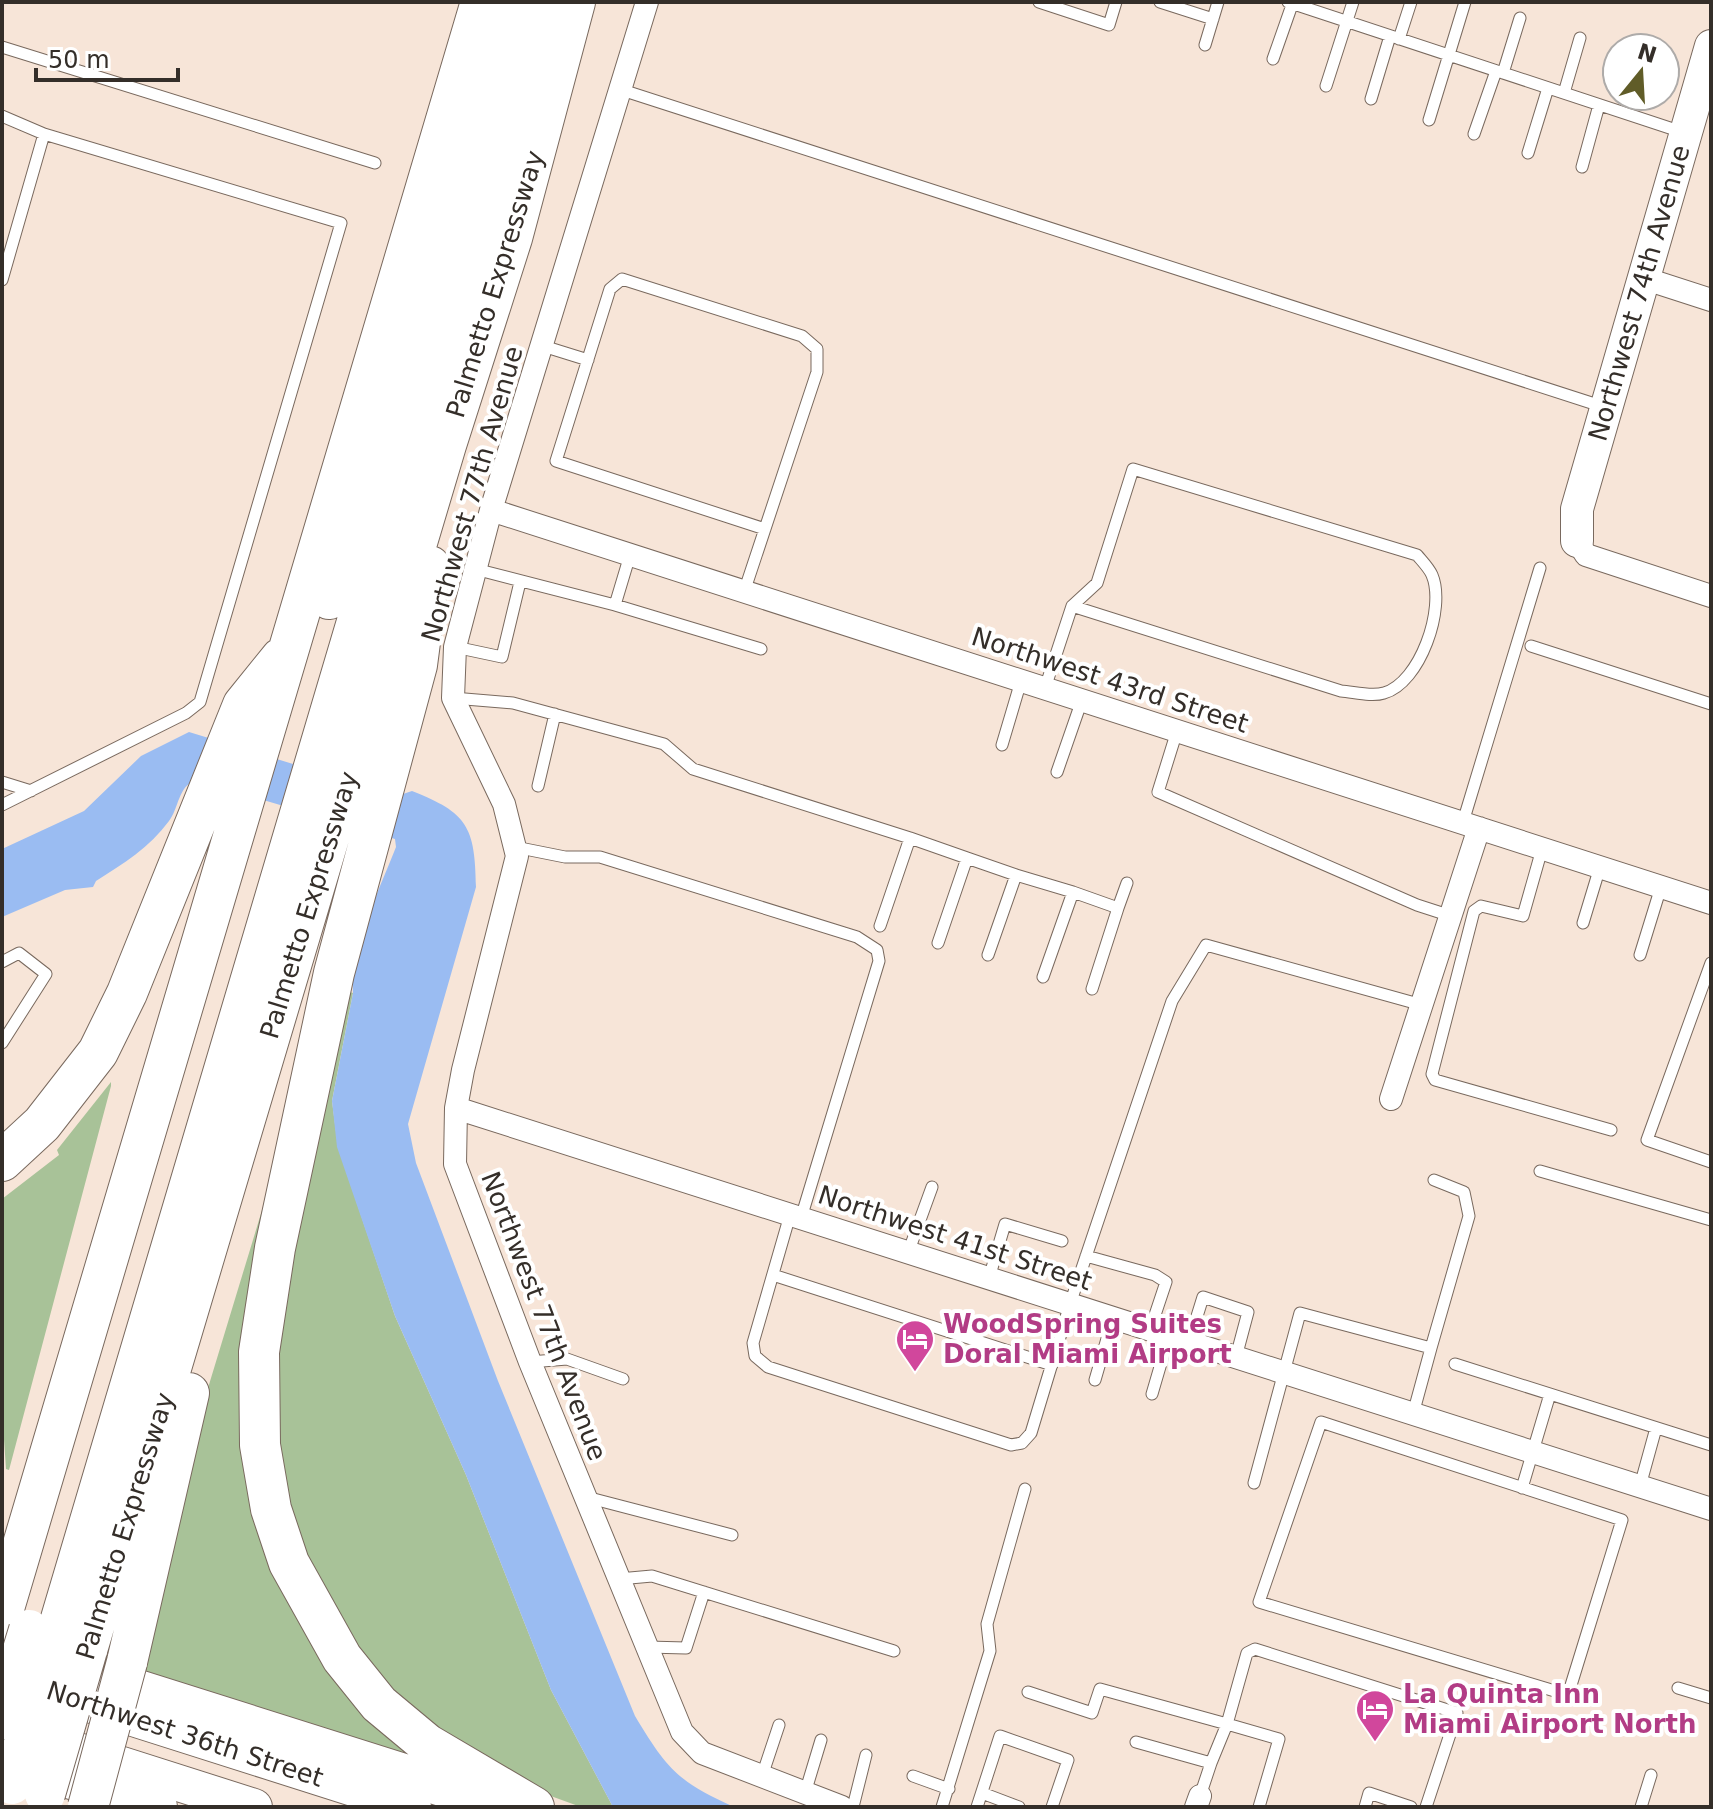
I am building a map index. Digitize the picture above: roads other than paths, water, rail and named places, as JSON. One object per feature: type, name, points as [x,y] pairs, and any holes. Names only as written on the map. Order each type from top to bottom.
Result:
[{"type":"highway","points":[[481,2],[327,513],[293,643],[243,705],[285,781],[371,836],[323,1017],[265,1303],[258,1392],[264,1474],[289,1563],[315,1617],[358,1680],[387,1711],[427,1744],[534,1807]]},
{"type":"highway","points":[[2,1161],[42,1124],[98,1052],[127,993],[285,781],[288,723],[374,467],[511,2]]},
{"type":"highway","points":[[2,1719],[35,1636],[285,781],[541,2]]},
{"type":"highway","name":"Palmetto Expressway","points":[[21,1790],[35,1636],[285,781],[446,445],[512,238],[575,2]]},
{"type":"highway","name":"Palmetto Expressway","points":[[35,1636],[233,1163],[285,781]]},
{"type":"highway","points":[[88,1807],[127,1662],[182,1427],[233,1163]]},
{"type":"highway","points":[[35,1636],[509,1807]]},
{"type":"highway","points":[[21,1790],[157,1807]]},
{"type":"main road","name":"Northwest 36th Street","points":[[2,1676],[373,1800],[413,1807]]},
{"type":"main road","name":"Northwest 36th Street","points":[[2,1727],[254,1807]]},
{"type":"street","name":"Northwest 77th Avenue","points":[[647,2],[491,510],[455,647],[453,698],[504,804],[517,856],[456,1108],[455,1164],[530,1362],[682,1732],[702,1753],[842,1807]]},
{"type":"street","name":"Northwest 74th Avenue","points":[[1577,541],[1577,509],[1711,46]]},
{"type":"street","points":[[1643,278],[1711,300]]},
{"type":"street","name":"Northwest 43rd Street","points":[[491,510],[1711,903]]},
{"type":"street","points":[[1577,541],[1586,555],[1711,596]]},
{"type":"street","points":[[1391,1099],[1451,916],[1471,825]]},
{"type":"street","name":"Northwest 41st Street","points":[[456,1108],[1711,1509]]},
{"type":"lane","points":[[1039,2],[1109,25],[1116,2]]},
{"type":"lane","points":[[1160,2],[1213,19]]},
{"type":"lane","points":[[1205,45],[1218,2]]},
{"type":"lane","points":[[1273,59],[1291,2],[1685,133]]},
{"type":"lane","points":[[1326,86],[1353,2]]},
{"type":"lane","points":[[1371,99],[1411,2]]},
{"type":"lane","points":[[1429,120],[1465,2]]},
{"type":"lane","points":[[1474,134],[1520,18]]},
{"type":"lane","points":[[1564,93],[1580,38]]},
{"type":"lane","points":[[2,47],[375,163]]},
{"type":"lane","points":[[1528,153],[1548,88]]},
{"type":"lane","points":[[622,90],[1606,407]]},
{"type":"lane","points":[[1582,167],[1599,105]]},
{"type":"lane","points":[[2,805],[186,713],[200,702],[341,223],[3,119]]},
{"type":"lane","points":[[2,280],[44,134]]},
{"type":"lane","points":[[744,592],[765,529],[817,372],[817,349],[802,336],[622,279],[610,289],[556,461],[765,529]]},
{"type":"lane","points":[[543,346],[588,360]]},
{"type":"lane","points":[[1045,688],[1072,606],[1097,583],[1133,469],[1417,555],[1432,575],[1436,597],[1433,622],[1418,663],[1406,682],[1383,694],[1341,691],[1072,606]]},
{"type":"lane","points":[[615,605],[630,555]]},
{"type":"lane","points":[[1471,825],[1540,568]]},
{"type":"lane","points":[[475,569],[615,605],[761,649]]},
{"type":"lane","points":[[455,647],[502,657],[520,582]]},
{"type":"lane","points":[[1531,646],[1711,704]]},
{"type":"lane","points":[[1002,745],[1021,681]]},
{"type":"lane","points":[[453,698],[513,703],[664,744],[693,769],[1118,908]]},
{"type":"lane","points":[[1057,772],[1082,700]]},
{"type":"lane","points":[[538,786],[555,714]]},
{"type":"lane","points":[[1177,731],[1158,792],[1417,905],[1451,916]]},
{"type":"lane","points":[[2,782],[31,791]]},
{"type":"lane","points":[[880,926],[910,838]]},
{"type":"lane","points":[[515,847],[565,857],[600,857],[857,937],[877,950],[879,961],[773,1275],[753,1343],[755,1356],[768,1367],[1017,1445],[1031,1433],[1070,1304],[1172,1001],[1206,945],[1422,1005]]},
{"type":"lane","points":[[1542,849],[1523,916],[1481,906],[1474,911],[1432,1074],[1435,1080],[1611,1130]]},
{"type":"lane","points":[[938,943],[967,858]]},
{"type":"lane","points":[[1583,923],[1600,867]]},
{"type":"lane","points":[[988,955],[1016,875]]},
{"type":"lane","points":[[1092,989],[1127,883]]},
{"type":"lane","points":[[1640,955],[1661,887]]},
{"type":"lane","points":[[1043,977],[1073,892]]},
{"type":"lane","points":[[2,962],[19,953],[46,974],[2,1043]]},
{"type":"lane","points":[[1711,963],[1647,1140],[1711,1162]]},
{"type":"lane","points":[[1540,1171],[1711,1220]]},
{"type":"lane","points":[[1413,1414],[1469,1216],[1464,1192],[1434,1180]]},
{"type":"lane","points":[[908,1253],[932,1187]]},
{"type":"lane","points":[[989,1278],[1005,1224],[1062,1241]]},
{"type":"lane","points":[[1086,1256],[1155,1275],[1166,1282],[1169,1336],[1152,1394]]},
{"type":"lane","points":[[773,1275],[1052,1365]]},
{"type":"lane","points":[[1169,1336],[1203,1297],[1248,1312],[1236,1357]]},
{"type":"lane","points":[[1254,1483],[1300,1313],[1431,1348]]},
{"type":"lane","points":[[1095,1380],[1113,1318]]},
{"type":"lane","points":[[530,1362],[567,1359],[623,1379]]},
{"type":"lane","points":[[1455,1364],[1711,1445]]},
{"type":"lane","points":[[1522,1488],[1550,1394]]},
{"type":"lane","points":[[1321,1422],[1522,1488],[1622,1520],[1568,1695],[1259,1602],[1321,1422]]},
{"type":"lane","points":[[1640,1486],[1656,1428]]},
{"type":"lane","points":[[942,1807],[990,1651],[987,1624],[1025,1489]]},
{"type":"lane","points":[[585,1497],[732,1535]]},
{"type":"lane","points":[[619,1579],[652,1576],[894,1651]]},
{"type":"lane","points":[[647,1647],[686,1648],[704,1592]]},
{"type":"lane","points":[[1198,1801],[1251,1649],[1457,1713],[1426,1807]]},
{"type":"lane","points":[[1678,1688],[1711,1698]]},
{"type":"lane","points":[[1028,1692],[1092,1713],[1100,1689],[1279,1739],[1259,1807]]},
{"type":"lane","points":[[762,1776],[779,1725]]},
{"type":"lane","points":[[977,1807],[1000,1736],[1068,1760],[1052,1807]]},
{"type":"lane","points":[[805,1793],[821,1740]]},
{"type":"lane","points":[[1136,1742],[1211,1763]]},
{"type":"lane","points":[[853,1807],[866,1755]]},
{"type":"lane","points":[[1641,1807],[1651,1775]]},
{"type":"lane","points":[[913,1776],[949,1789]]},
{"type":"lane","points":[[982,1793],[1019,1807]]},
{"type":"lane","points":[[1365,1807],[1369,1793],[1411,1807]]},
{"type":"water","points":[[189,732],[397,796],[412,791],[445,807],[465,825],[473,850],[476,887],[408,1124],[416,1163],[498,1381],[635,1716],[675,1772],[734,1807],[613,1807],[551,1690],[466,1475],[395,1316],[337,1147],[332,1101],[353,993],[356,957],[367,919],[396,847],[395,839],[196,780],[186,787],[162,830],[145,847],[96,881],[93,887],[65,890],[2,917],[2,849],[84,811],[141,756]]},
{"type":"place","name":"WoodSpring Suites Doral Miami Airport","points":[[915,1373]]},
{"type":"place","name":"La Quinta Inn Miami Airport North","points":[[1375,1743]]}]
